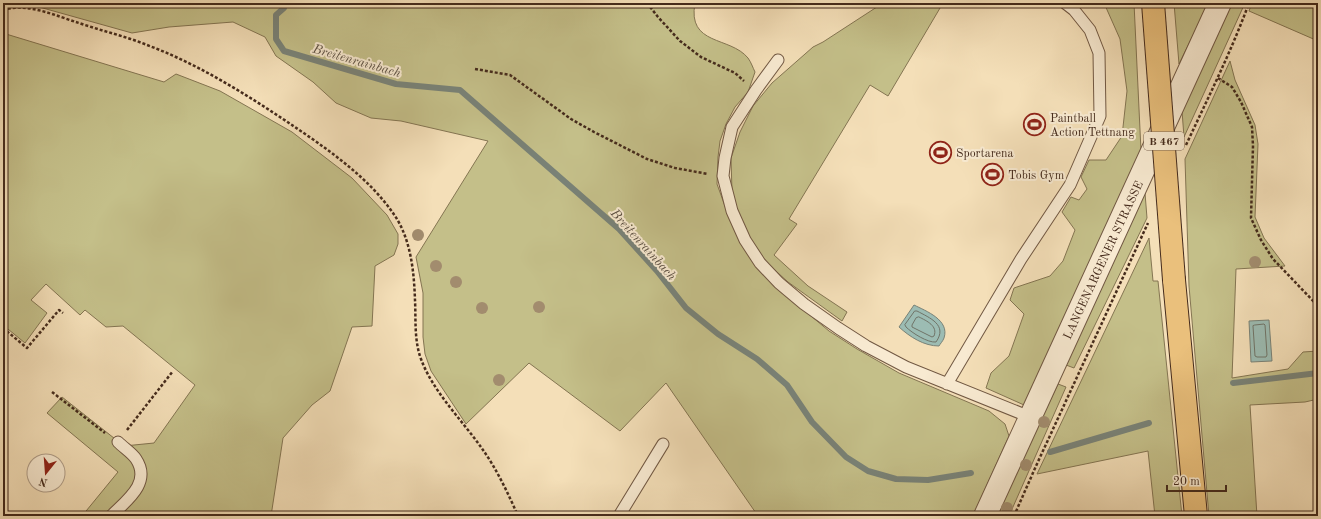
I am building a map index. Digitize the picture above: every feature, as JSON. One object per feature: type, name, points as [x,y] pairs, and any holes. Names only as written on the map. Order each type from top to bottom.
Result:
[{"type":"main road","name":"B 467","points":[[1153,3],[1174,280],[1196,516]]},
{"type":"street","name":"LANGENARGENER STRASSE","points":[[985,516],[1220,3]]},
{"type":"lane","points":[[947,384],[1021,259],[1070,185],[1100,116],[1099,53],[1090,30],[1074,10],[1065,3]]},
{"type":"lane","points":[[778,60],[732,127],[725,158],[723,176],[732,211],[746,240],[760,263],[778,282],[815,312],[866,346],[906,367],[1030,417]]},
{"type":"lane","points":[[111,516],[134,494],[141,482],[140,467],[136,459],[118,442]]},
{"type":"lane","points":[[619,516],[663,444]]},
{"type":"path","points":[[647,3],[658,18],[680,41],[701,57],[735,73],[756,90]]},
{"type":"path","points":[[1184,148],[1218,78],[1249,3]]},
{"type":"path","points":[[3,10],[12,7],[33,9],[54,15],[147,45],[200,69],[244,94],[315,141],[356,173],[379,196],[396,217],[405,236],[411,260],[415,300],[416,336],[420,358],[442,395],[484,451],[510,498],[518,516]]},
{"type":"path","points":[[476,68],[510,75],[571,119],[647,159],[675,168],[723,176]]},
{"type":"path","points":[[1218,78],[1232,87],[1241,102],[1252,127],[1253,146],[1251,218],[1261,240],[1273,259],[1318,306]]},
{"type":"path","points":[[1014,516],[1150,218]]},
{"type":"path","points":[[3,328],[26,348],[59,310],[63,313]]},
{"type":"path","points":[[118,442],[172,371]]},
{"type":"path","points":[[52,392],[98,429]]},
{"type":"shaded area","points":[[16,3],[695,3],[694,17],[697,27],[712,38],[740,51],[748,58],[755,72],[748,92],[735,107],[726,124],[720,141],[718,157],[717,184],[738,236],[799,306],[829,331],[899,373],[989,411],[1005,424],[1009,436],[973,516],[758,516],[666,383],[620,431],[529,363],[466,424],[431,371],[425,354],[423,337],[423,293],[416,257],[488,141],[401,121],[371,118],[336,103],[313,82],[276,56],[265,37],[233,22],[169,27],[132,33],[32,5]]},
{"type":"shaded area","points":[[883,3],[943,3],[888,96],[870,85],[789,219],[797,224],[774,255],[808,286],[847,312],[842,321],[788,282],[768,264],[752,242],[738,214],[732,192],[731,158],[740,132],[753,106],[772,83],[813,47]]},
{"type":"shaded area","points":[[1104,3],[1134,3],[1141,151],[1024,405],[986,388],[991,373],[1009,356],[1024,314],[1010,300],[1014,288],[1050,276],[1063,261],[1075,230],[1062,212],[1071,197],[1079,200],[1087,189],[1081,177],[1089,160],[1106,160],[1122,136],[1127,91],[1120,39]]},
{"type":"shaded area","points":[[1174,3],[1209,3],[1179,64]]},
{"type":"shaded area","points":[[1232,3],[1245,3],[1184,137],[1182,111]]},
{"type":"shaded area","points":[[1252,3],[1318,3],[1318,41],[1249,11]]},
{"type":"shaded area","points":[[3,31],[6,34],[164,82],[176,74],[220,91],[292,132],[352,178],[387,215],[398,234],[398,244],[394,255],[375,266],[372,326],[352,327],[330,391],[312,405],[283,438],[271,516],[82,516],[118,472],[47,413],[62,397],[124,446],[154,443],[195,385],[123,326],[106,327],[85,310],[80,315],[46,284],[31,300],[47,313],[25,343],[3,325]]},
{"type":"shaded area","points":[[1230,61],[1235,80],[1255,125],[1258,144],[1255,217],[1264,238],[1285,266],[1236,269],[1232,378],[1288,369],[1303,352],[1318,351],[1318,399],[1305,402],[1250,405],[1257,516],[1209,516],[1189,286],[1185,159]]},
{"type":"shaded area","points":[[1145,193],[1147,218],[1074,368],[1066,365]]},
{"type":"shaded area","points":[[1149,238],[1153,281],[1158,281],[1182,516],[1155,516],[1148,451],[1037,474]]},
{"type":"shaded area","points":[[1058,384],[1066,387],[1009,516],[995,516]]},
{"type":"water","points":[[914,305],[936,317],[944,326],[944,338],[939,346],[933,346],[918,340],[899,327]]},
{"type":"water","points":[[1269,320],[1272,361],[1251,362],[1249,321]]},
{"type":"waterway","name":"Breitenrainbach","points":[[285,3],[284,8],[276,15],[276,39],[284,51],[396,84],[460,90],[619,229],[657,271],[686,308],[718,334],[757,359],[787,385],[812,422],[846,457],[868,471],[896,479],[928,480],[971,473]]},
{"type":"waterway","points":[[1233,383],[1318,373]]},
{"type":"waterway","points":[[1050,452],[1149,423]]},
{"type":"place","name":"Paintball Action Tettnang","points":[[1034,125]]},
{"type":"place","name":"Sportarena","points":[[940,153]]},
{"type":"place","name":"Tobis Gym","points":[[992,175]]}]
